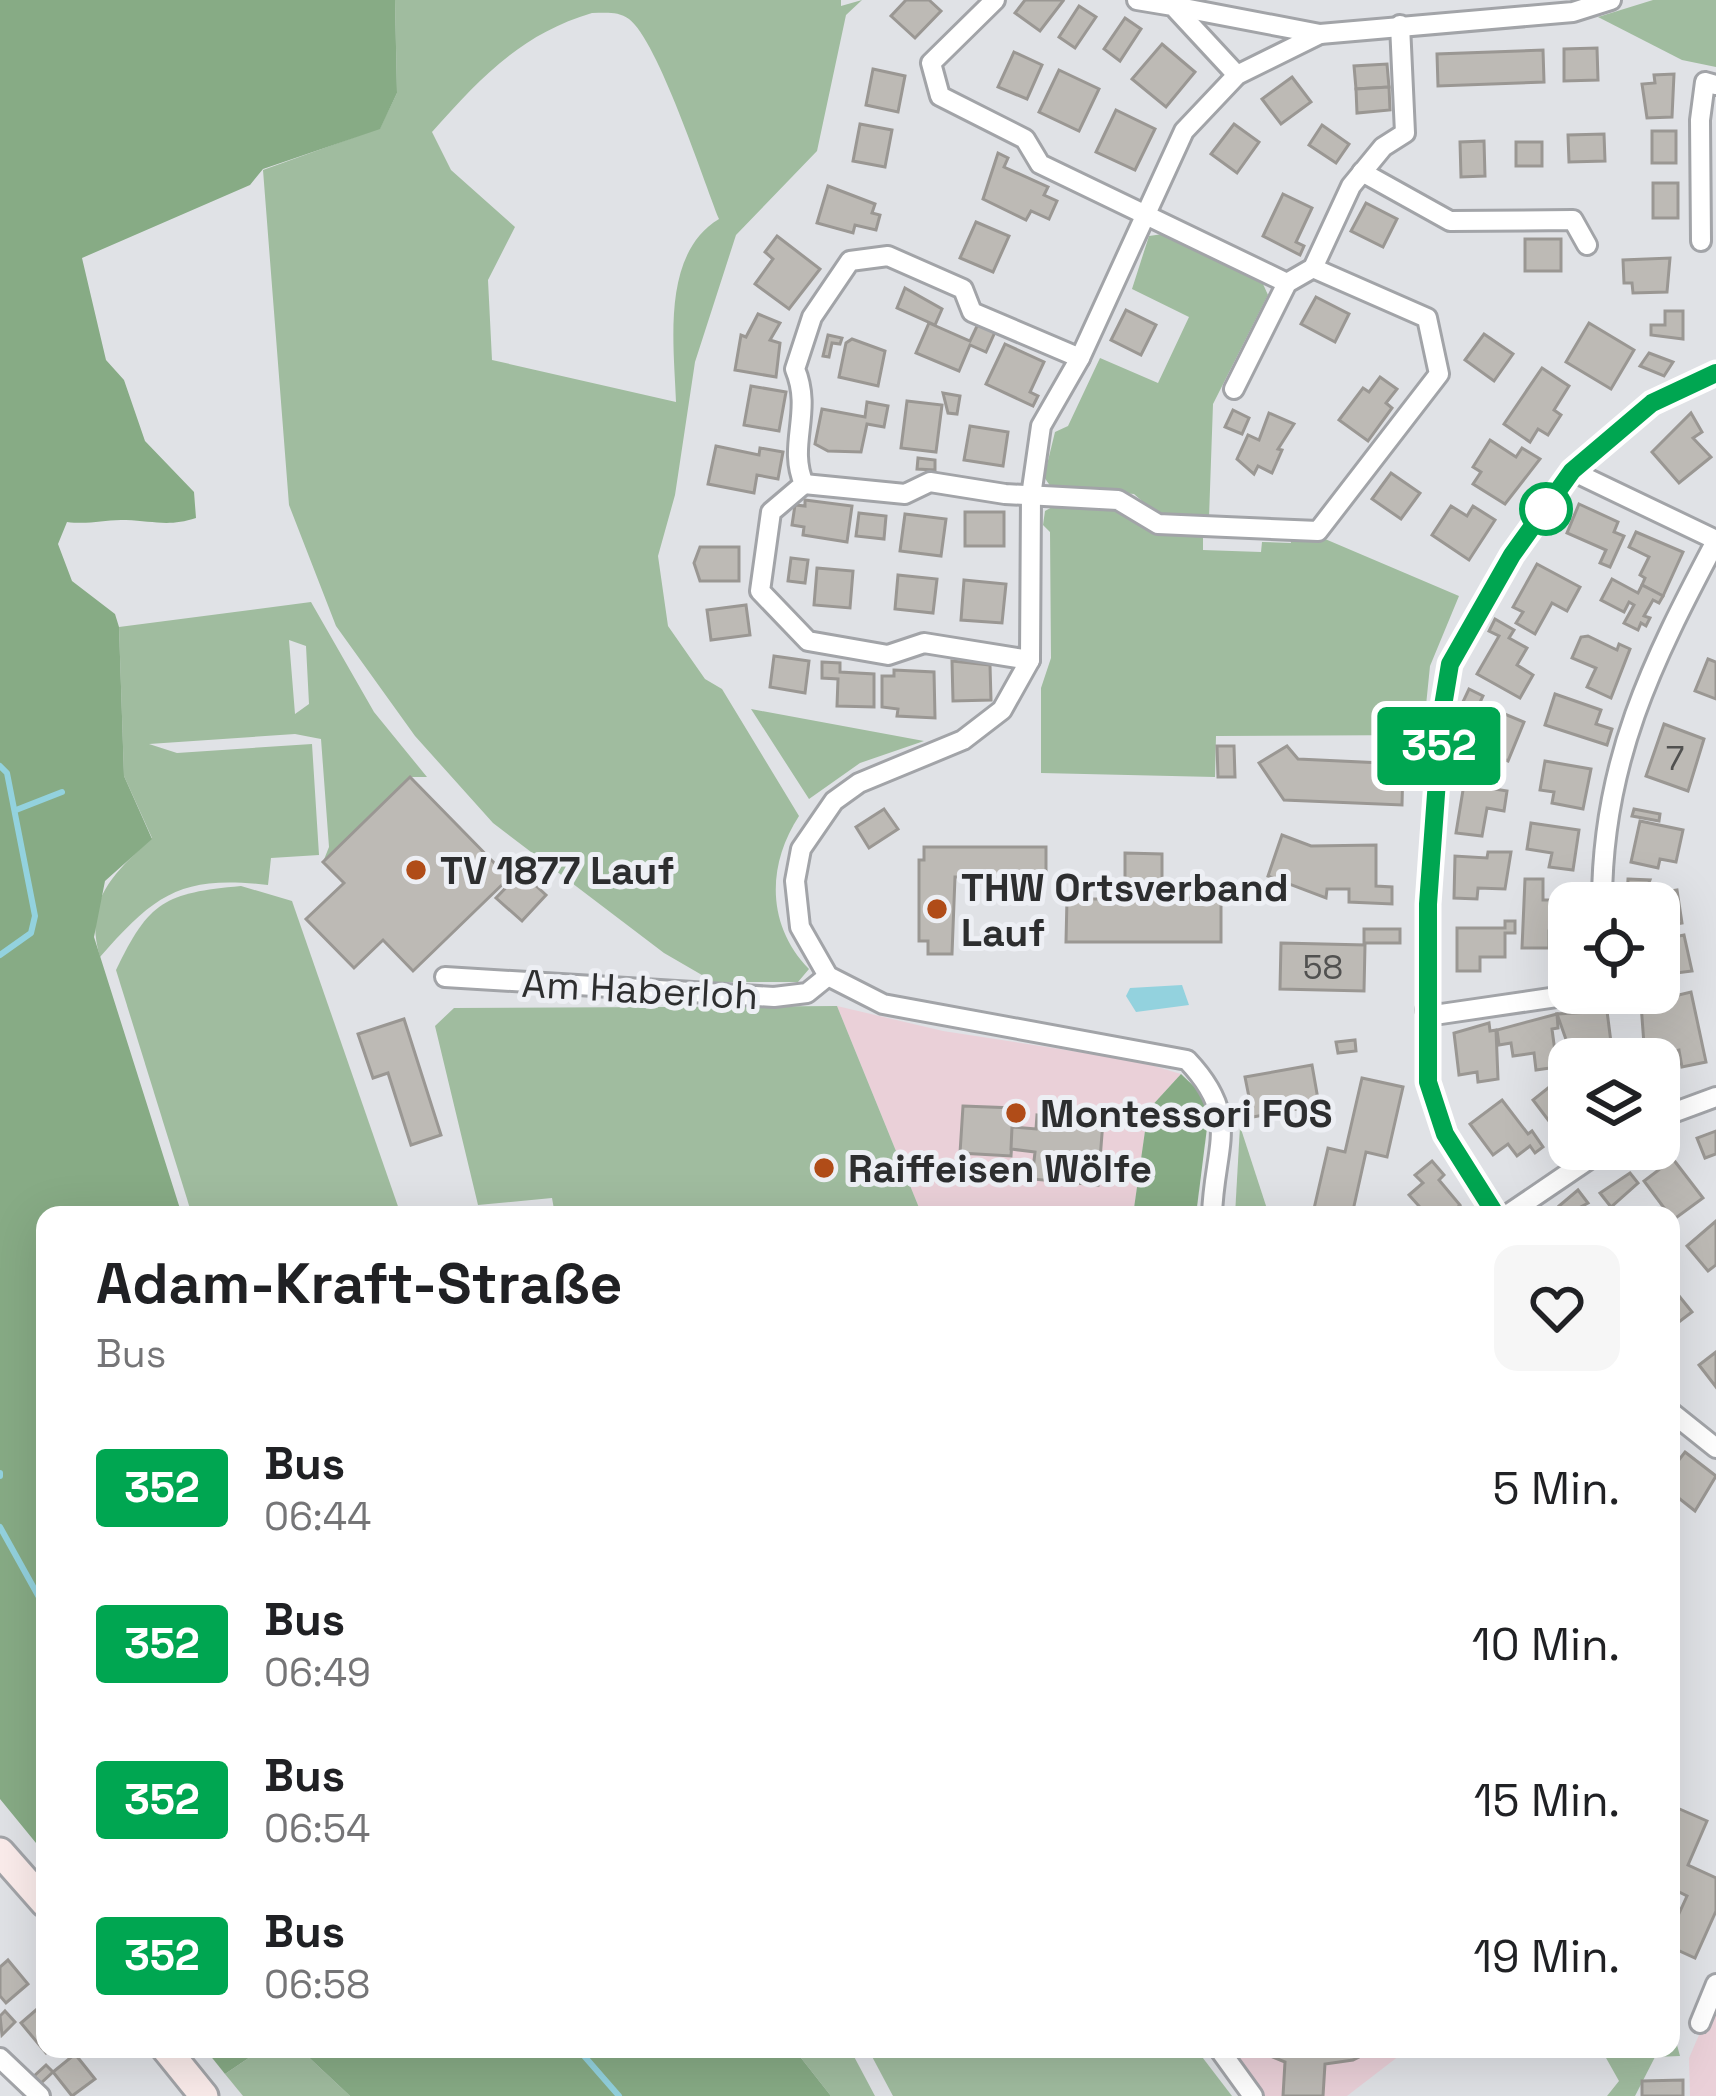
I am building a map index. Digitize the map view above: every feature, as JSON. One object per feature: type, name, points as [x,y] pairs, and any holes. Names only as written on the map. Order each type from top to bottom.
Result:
[{"type":"main road","points":[[0,1852],[36,1893]]},
{"type":"main road","points":[[173,2058],[203,2096]]},
{"type":"street","points":[[995,0],[931,63],[940,97],[1024,139],[1040,164],[1287,283]]},
{"type":"street","points":[[1137,0],[1320,34],[1612,0]]},
{"type":"street","points":[[1173,6],[1237,75]]},
{"type":"street","points":[[1234,389],[1287,283],[1313,268],[1362,172],[1382,147],[1405,133],[1400,25]]},
{"type":"street","points":[[1213,1206],[1222,1114],[1210,1084],[1187,1060],[883,1004],[828,976],[800,927],[795,881],[801,849],[815,823],[860,783],[963,740],[1002,710],[1030,660],[1030,496],[1041,426],[1080,358],[1184,131],[1237,75],[1320,34]]},
{"type":"street","points":[[1701,241],[1700,120],[1706,82],[1716,85]]},
{"type":"street","points":[[1362,172],[1450,221],[1573,220],[1587,245]]},
{"type":"street","points":[[804,484],[796,466],[806,394],[795,370],[812,317],[850,260],[888,256],[963,290],[972,312],[1080,358]]},
{"type":"street","points":[[1030,660],[924,643],[888,655],[808,641],[760,591],[771,512],[804,484],[905,494],[930,482],[1030,496],[1118,500],[1158,524],[1318,531],[1439,374],[1426,318],[1313,268]]},
{"type":"street","points":[[1491,1206],[1445,1134],[1428,1082],[1426,1010],[1440,728],[1450,664],[1512,555],[1572,471],[1652,403],[1716,373]]},
{"type":"street","points":[[1572,471],[1716,540],[1652,663],[1622,743],[1602,853],[1602,882]]},
{"type":"street","name":"Am Haberloh","points":[[445,977],[774,997],[807,993],[828,976]]},
{"type":"street","points":[[1426,1010],[1441,1014],[1548,998]]},
{"type":"street","points":[[1680,1110],[1716,1097]]},
{"type":"street","points":[[1520,1206],[1573,1170]]},
{"type":"street","points":[[1680,1419],[1716,1448]]},
{"type":"street","points":[[1700,2024],[1716,1984]]},
{"type":"street","points":[[0,2058],[40,2096]]},
{"type":"street","points":[[1226,2058],[1253,2096]]},
{"type":"shaded area","name":"Montessori FOS","points":[[837,1006],[943,1031],[1137,1061],[1181,1074],[1148,1110],[1134,1206],[918,1206]]},
{"type":"shaded area","points":[[1716,1996],[1716,2096],[1690,2096],[1689,2058]]},
{"type":"shaded area","points":[[1237,2058],[1396,2058],[1347,2096],[1265,2096]]},
{"type":"green space","points":[[0,0],[395,0],[397,93],[380,129],[263,169],[250,185],[82,258],[106,360],[124,380],[145,441],[194,492],[196,518],[169,523],[67,522],[58,544],[72,581],[115,614],[119,627],[124,776],[152,839],[105,881],[94,937],[179,1206],[36,1206],[36,1843],[0,1799]]},
{"type":"green space","points":[[395,0],[841,0],[841,6],[862,0],[846,15],[817,151],[736,235],[695,362],[675,495],[658,556],[668,626],[705,679],[722,689],[799,816],[781,854],[776,894],[785,933],[809,969],[798,982],[714,982],[664,953],[493,823],[415,736],[336,626],[289,505],[263,170],[380,128],[397,93]],"holes":[[[592,13],[625,16],[641,32],[666,81],[719,219],[700,235],[679,277],[673,328],[676,402],[492,360],[488,280],[515,227],[451,170],[432,132],[503,60],[544,33]]]},
{"type":"green space","points":[[1653,0],[1716,0],[1716,67],[1682,60],[1598,17]]},
{"type":"green space","points":[[1163,234],[1263,284],[1268,295],[1213,404],[1209,518],[1159,516],[1134,494],[1051,487],[1044,477],[1055,432],[1068,426],[1100,358],[1158,383],[1189,317],[1132,289],[1149,236]]},
{"type":"green space","points":[[1054,506],[1115,507],[1145,528],[1203,537],[1203,550],[1261,552],[1262,542],[1291,543],[1290,536],[1318,536],[1459,596],[1430,666],[1423,735],[1216,736],[1215,777],[1041,773],[1041,688],[1051,658],[1050,532],[1043,525],[1045,511]]},
{"type":"green space","points":[[311,602],[374,712],[427,777],[410,777],[323,862],[329,847],[321,739],[295,734],[149,744],[177,753],[312,744],[319,855],[271,858],[268,885],[213,883],[173,893],[138,917],[100,957],[96,919],[105,889],[152,838],[124,776],[119,627]],"holes":[[[289,640],[306,646],[309,704],[295,714]]]},
{"type":"green space","points":[[751,709],[924,741],[860,763],[809,799]]},
{"type":"green space","points":[[241,886],[292,901],[398,1206],[189,1206],[116,970],[150,915],[194,892]]},
{"type":"green space","points":[[837,1006],[918,1206],[553,1206],[552,1198],[478,1205],[435,1026],[454,1008]]},
{"type":"green space","points":[[1181,1074],[1204,1096],[1208,1120],[1197,1206],[1134,1206],[1148,1110]]},
{"type":"green space","points":[[1240,1126],[1266,1206],[1236,1206]]},
{"type":"green space","points":[[212,2058],[249,2058],[225,2074]]},
{"type":"green space","points":[[249,2058],[310,2058],[350,2096],[243,2096],[225,2074]]},
{"type":"green space","points":[[310,2058],[801,2058],[831,2096],[350,2096]]},
{"type":"green space","points":[[801,2058],[855,2058],[875,2096],[831,2096]]},
{"type":"green space","points":[[873,2058],[1203,2058],[1232,2096],[893,2096]]},
{"type":"green space","points":[[1606,2058],[1654,2058],[1635,2096],[1607,2096],[1619,2081]]},
{"type":"water","points":[[1182,985],[1189,1005],[1136,1012],[1126,996],[1130,988]]},
{"type":"building","points":[[906,0],[929,0],[941,11],[915,38],[891,16]]},
{"type":"building","points":[[1025,0],[1063,1],[1040,31],[1015,13]]},
{"type":"building","points":[[1079,6],[1096,17],[1075,48],[1059,37]]},
{"type":"building","points":[[1125,18],[1141,29],[1120,61],[1104,49]]},
{"type":"building","points":[[1162,44],[1195,72],[1166,107],[1132,79]]},
{"type":"building","points":[[1597,48],[1598,80],[1564,81],[1564,49]]},
{"type":"building","points":[[1543,50],[1544,82],[1438,86],[1437,54]]},
{"type":"building","points":[[1014,52],[1042,65],[1027,99],[998,87]]},
{"type":"building","points":[[1387,64],[1389,87],[1356,89],[1354,66]]},
{"type":"building","points":[[873,69],[905,76],[898,112],[866,105]]},
{"type":"building","points":[[1059,70],[1099,89],[1079,131],[1039,112]]},
{"type":"building","points":[[1674,74],[1672,117],[1647,118],[1642,84],[1655,83],[1654,75]]},
{"type":"building","points":[[1292,77],[1311,102],[1281,124],[1262,99]]},
{"type":"building","points":[[1389,87],[1390,110],[1357,113],[1356,89]]},
{"type":"building","points":[[1116,110],[1155,129],[1135,170],[1096,152]]},
{"type":"building","points":[[860,124],[892,130],[885,167],[853,161]]},
{"type":"building","points":[[1234,124],[1259,142],[1237,173],[1211,154]]},
{"type":"building","points":[[1322,125],[1349,144],[1336,163],[1309,145]]},
{"type":"building","points":[[1652,131],[1676,131],[1676,163],[1652,163]]},
{"type":"building","points":[[1604,134],[1605,161],[1569,162],[1568,135]]},
{"type":"building","points":[[1484,141],[1485,176],[1461,177],[1460,142]]},
{"type":"building","points":[[1516,142],[1542,142],[1542,166],[1516,166]]},
{"type":"building","points":[[998,153],[1008,158],[1004,167],[1048,187],[1044,195],[1057,201],[1049,219],[1031,211],[1026,220],[983,199]]},
{"type":"building","points":[[1653,183],[1678,183],[1678,218],[1653,218]]},
{"type":"building","points":[[828,186],[875,204],[872,213],[880,215],[876,230],[855,225],[853,233],[817,223]]},
{"type":"building","points":[[1283,194],[1312,208],[1296,242],[1304,246],[1300,255],[1263,236]]},
{"type":"building","points":[[1366,203],[1397,219],[1383,247],[1351,231]]},
{"type":"building","points":[[976,222],[1009,236],[993,272],[960,258]]},
{"type":"building","points":[[777,236],[820,269],[789,309],[755,284],[773,259],[765,252]]},
{"type":"building","points":[[1525,239],[1561,239],[1561,271],[1525,271]]},
{"type":"building","points":[[1670,258],[1667,292],[1633,293],[1632,283],[1624,283],[1623,260]]},
{"type":"building","points":[[905,288],[942,309],[935,325],[897,308]]},
{"type":"building","points":[[1316,297],[1349,314],[1335,342],[1301,324]]},
{"type":"building","points":[[1126,310],[1156,325],[1141,355],[1111,340]]},
{"type":"building","points":[[1665,311],[1683,311],[1683,339],[1651,335],[1651,325],[1665,325]]},
{"type":"building","points":[[758,314],[780,323],[770,340],[780,343],[776,377],[735,370],[741,335],[746,337]]},
{"type":"building","points":[[929,323],[970,341],[978,324],[995,332],[986,352],[970,345],[959,371],[916,353]]},
{"type":"building","points":[[1589,323],[1634,350],[1611,389],[1566,362]]},
{"type":"building","points":[[1484,334],[1513,354],[1494,381],[1465,360]]},
{"type":"building","points":[[828,335],[842,338],[840,344],[832,343],[829,357],[823,356]]},
{"type":"building","points":[[852,339],[885,351],[878,386],[839,377],[846,343]]},
{"type":"building","points":[[1005,344],[1044,362],[1030,392],[1038,396],[1033,406],[986,384]]},
{"type":"building","points":[[1649,353],[1673,362],[1664,376],[1640,366]]},
{"type":"building","points":[[1542,368],[1569,386],[1554,410],[1561,415],[1548,435],[1538,429],[1530,442],[1504,424]]},
{"type":"building","points":[[1380,377],[1397,389],[1386,403],[1392,408],[1368,441],[1339,420],[1363,388],[1369,392]]},
{"type":"building","points":[[751,386],[786,392],[779,431],[744,425]]},
{"type":"building","points":[[943,393],[960,396],[957,414],[948,413]]},
{"type":"building","points":[[907,401],[942,405],[936,452],[901,448]]},
{"type":"building","points":[[867,402],[888,406],[884,427],[867,424],[861,452],[828,451],[815,444],[822,409],[865,417]]},
{"type":"building","points":[[1233,410],[1249,418],[1242,434],[1225,427]]},
{"type":"building","points":[[1269,413],[1294,424],[1278,449],[1282,450],[1272,473],[1258,466],[1254,474],[1237,459],[1248,435],[1259,440]]},
{"type":"building","points":[[1691,413],[1702,432],[1693,438],[1711,457],[1679,483],[1652,452]]},
{"type":"building","points":[[970,426],[1008,432],[1003,466],[964,460]]},
{"type":"building","points":[[1490,440],[1516,457],[1522,448],[1540,459],[1505,504],[1473,484],[1481,472],[1473,467]]},
{"type":"building","points":[[716,446],[759,455],[760,448],[783,452],[778,479],[757,475],[754,493],[708,484]]},
{"type":"building","points":[[918,458],[935,460],[935,470],[917,469]]},
{"type":"building","points":[[1391,473],[1420,493],[1401,519],[1372,499]]},
{"type":"building","points":[[805,500],[852,506],[847,542],[803,535],[804,527],[792,525],[795,505],[805,506]]},
{"type":"building","points":[[1579,504],[1618,522],[1614,532],[1624,536],[1610,567],[1600,563],[1606,550],[1567,533]]},
{"type":"building","points":[[1451,506],[1467,516],[1473,506],[1495,520],[1469,560],[1432,535]]},
{"type":"building","points":[[965,512],[1004,512],[1004,546],[965,546]]},
{"type":"building","points":[[859,513],[886,516],[884,539],[856,536]]},
{"type":"building","points":[[905,514],[946,519],[941,556],[900,551]]},
{"type":"building","points":[[1636,532],[1683,552],[1663,596],[1642,585],[1645,578],[1640,575],[1649,557],[1629,547]]},
{"type":"building","points":[[700,547],[739,547],[739,581],[700,581],[694,563]]},
{"type":"building","points":[[791,558],[808,560],[805,583],[788,581]]},
{"type":"building","points":[[1537,564],[1580,587],[1567,611],[1552,603],[1535,634],[1516,623],[1523,612],[1513,607]]},
{"type":"building","points":[[817,568],[853,571],[850,608],[814,605]]},
{"type":"building","points":[[898,575],[937,579],[933,613],[895,609]]},
{"type":"building","points":[[1612,579],[1638,593],[1642,585],[1663,596],[1659,603],[1653,600],[1644,616],[1650,618],[1646,626],[1641,623],[1638,630],[1624,623],[1634,605],[1629,602],[1624,612],[1601,600]]},
{"type":"building","points":[[964,580],[1006,584],[1002,623],[961,620]]},
{"type":"building","points":[[746,605],[750,635],[711,640],[707,610]]},
{"type":"building","points":[[1495,619],[1514,630],[1509,638],[1527,648],[1517,665],[1533,675],[1520,698],[1477,674],[1499,636],[1489,631]]},
{"type":"building","points":[[1581,637],[1617,650],[1619,644],[1630,649],[1611,698],[1587,687],[1596,668],[1572,658]]},
{"type":"building","points":[[774,656],[809,661],[805,693],[770,687]]},
{"type":"building","points":[[1708,659],[1716,662],[1716,699],[1695,691]]},
{"type":"building","points":[[952,661],[990,665],[991,700],[953,701]]},
{"type":"building","points":[[822,662],[840,663],[840,672],[874,674],[874,707],[837,706],[838,679],[822,678]]},
{"type":"building","points":[[894,670],[934,672],[935,718],[897,716],[898,709],[882,707],[882,676],[894,676]]},
{"type":"building","points":[[1469,689],[1483,696],[1475,713],[1461,706]]},
{"type":"building","points":[[1555,694],[1601,710],[1596,724],[1612,729],[1607,745],[1545,725]]},
{"type":"building","points":[[1483,705],[1524,722],[1508,761],[1486,752],[1489,743],[1470,735]]},
{"type":"building","points":[[1664,724],[1704,739],[1688,791],[1646,776]]},
{"type":"building","points":[[1390,737],[1413,737],[1414,754],[1390,755]]},
{"type":"building","points":[[1217,746],[1234,746],[1235,777],[1218,777]]},
{"type":"building","points":[[1287,746],[1298,759],[1403,764],[1402,805],[1284,800],[1259,763]]},
{"type":"building","points":[[1545,761],[1591,769],[1583,809],[1552,803],[1554,792],[1540,790]]},
{"type":"building","name":"TV 1877 Lauf","points":[[410,777],[509,878],[413,971],[383,940],[354,968],[306,919],[344,883],[323,862]]},
{"type":"building","points":[[1464,784],[1507,791],[1504,811],[1487,808],[1482,836],[1456,833]]},
{"type":"building","points":[[884,809],[898,829],[869,848],[856,827]]},
{"type":"building","points":[[1634,809],[1660,814],[1659,821],[1632,816]]},
{"type":"building","points":[[1640,821],[1683,830],[1676,862],[1660,859],[1658,868],[1631,862]]},
{"type":"building","points":[[1531,823],[1579,830],[1573,870],[1549,867],[1552,853],[1527,849]]},
{"type":"building","points":[[1282,835],[1311,846],[1376,845],[1376,886],[1392,887],[1392,904],[1349,902],[1349,889],[1327,889],[1326,898],[1268,876]]},
{"type":"building","name":"THW Ortsverband Lauf","points":[[924,847],[1046,847],[1046,877],[955,877],[952,954],[928,954],[928,941],[919,941],[919,860],[924,860]]},
{"type":"building","points":[[1488,852],[1511,852],[1505,889],[1478,888],[1477,899],[1454,898],[1455,856],[1487,858]]},
{"type":"building","points":[[1125,853],[1162,854],[1162,898],[1221,898],[1221,942],[1066,942],[1067,899],[1125,899]]},
{"type":"building","points":[[521,872],[546,895],[522,921],[496,898]]},
{"type":"building","points":[[1525,879],[1543,879],[1548,948],[1522,948]]},
{"type":"building","points":[[1505,921],[1515,921],[1515,933],[1505,933],[1505,957],[1480,957],[1480,971],[1457,971],[1457,928],[1505,928]]},
{"type":"building","points":[[1364,929],[1400,929],[1400,943],[1364,943]]},
{"type":"building","points":[[1684,935],[1692,971],[1680,972],[1680,936]]},
{"type":"building","points":[[1281,943],[1365,945],[1364,991],[1280,989]]},
{"type":"building","points":[[1691,992],[1706,1062],[1682,1067],[1680,1038],[1644,1038],[1642,1014],[1680,1014],[1680,995]]},
{"type":"building","points":[[1557,1014],[1607,1014],[1610,1038],[1566,1038]]},
{"type":"building","points":[[1557,1014],[1558,1028],[1552,1029],[1553,1038],[1548,1038],[1548,1068],[1536,1070],[1534,1053],[1513,1056],[1511,1043],[1499,1045],[1497,1030]]},
{"type":"building","points":[[404,1019],[441,1135],[411,1145],[388,1073],[373,1078],[358,1034]]},
{"type":"building","points":[[1489,1023],[1490,1031],[1496,1030],[1498,1079],[1478,1082],[1477,1072],[1459,1075],[1454,1033]]},
{"type":"building","points":[[1355,1040],[1356,1051],[1338,1053],[1336,1042]]},
{"type":"building","points":[[1312,1065],[1319,1105],[1253,1117],[1245,1077]]},
{"type":"building","points":[[1362,1078],[1403,1087],[1387,1157],[1366,1152],[1354,1206],[1315,1206],[1328,1148],[1345,1152]]},
{"type":"building","points":[[1548,1088],[1548,1120],[1533,1100]]},
{"type":"building","points":[[1502,1100],[1543,1147],[1535,1153],[1530,1146],[1517,1156],[1508,1144],[1493,1155],[1470,1124]]},
{"type":"building","points":[[963,1106],[1014,1108],[1011,1156],[960,1153]]},
{"type":"building","points":[[1037,1115],[1103,1121],[1098,1185],[1032,1179],[1035,1152],[1011,1149],[1012,1127],[1036,1129]]},
{"type":"building","points":[[1716,1131],[1716,1154],[1705,1158],[1697,1138]]},
{"type":"building","points":[[1432,1161],[1444,1175],[1439,1180],[1460,1205],[1419,1206],[1409,1195],[1423,1183],[1415,1175]]},
{"type":"building","points":[[1680,1168],[1703,1198],[1680,1215],[1680,1206],[1663,1206],[1644,1181],[1658,1170]]},
{"type":"building","points":[[1630,1173],[1638,1183],[1612,1206],[1600,1193]]},
{"type":"building","points":[[1578,1190],[1588,1203],[1582,1206],[1559,1206]]},
{"type":"building","points":[[1716,1221],[1716,1265],[1708,1271],[1687,1246]]},
{"type":"building","points":[[1680,1297],[1692,1312],[1680,1321]]},
{"type":"building","points":[[1716,1352],[1716,1387],[1699,1365]]},
{"type":"building","points":[[1685,1452],[1716,1476],[1695,1511],[1680,1499],[1680,1458]]},
{"type":"building","points":[[1680,1809],[1707,1821],[1688,1865],[1716,1878],[1716,1911],[1695,1958],[1680,1951],[1680,1911],[1687,1896],[1680,1892]]},
{"type":"building","points":[[8,1960],[28,1984],[6,2003],[0,1996],[0,1967]]},
{"type":"building","points":[[36,2010],[36,2041],[21,2023]]},
{"type":"building","points":[[5,2011],[15,2022],[2,2035],[0,2016]]},
{"type":"building","points":[[70,2058],[78,2058],[95,2079],[72,2096],[53,2072]]},
{"type":"building","points":[[1275,2058],[1357,2058],[1325,2064],[1323,2096],[1283,2096],[1285,2062]]},
{"type":"building","points":[[46,2065],[53,2072],[40,2084],[33,2077]]},
{"type":"building","points":[[1683,2080],[1683,2096],[1642,2096],[1642,2081]]},
{"type":"waterway","points":[[0,766],[7,773],[35,916],[31,933],[0,955]]},
{"type":"waterway","points":[[16,810],[62,792]]},
{"type":"waterway","points":[[0,1527],[36,1592]]},
{"type":"waterway","points":[[586,2058],[619,2096]]},
{"type":"bus line","name":"352","points":[[1490,1206],[1445,1134],[1428,1082],[1428,904],[1450,664],[1512,555],[1572,471],[1611,433],[1652,403],[1716,373]]},
{"type":"place","name":"TV 1877 Lauf","points":[[416,870]]},
{"type":"place","name":"THW Ortsverband Lauf","points":[[937,909]]},
{"type":"place","name":"Montessori FOS","points":[[1016,1113]]},
{"type":"place","name":"Raiffeisen Wölfe","points":[[824,1168]]}]
